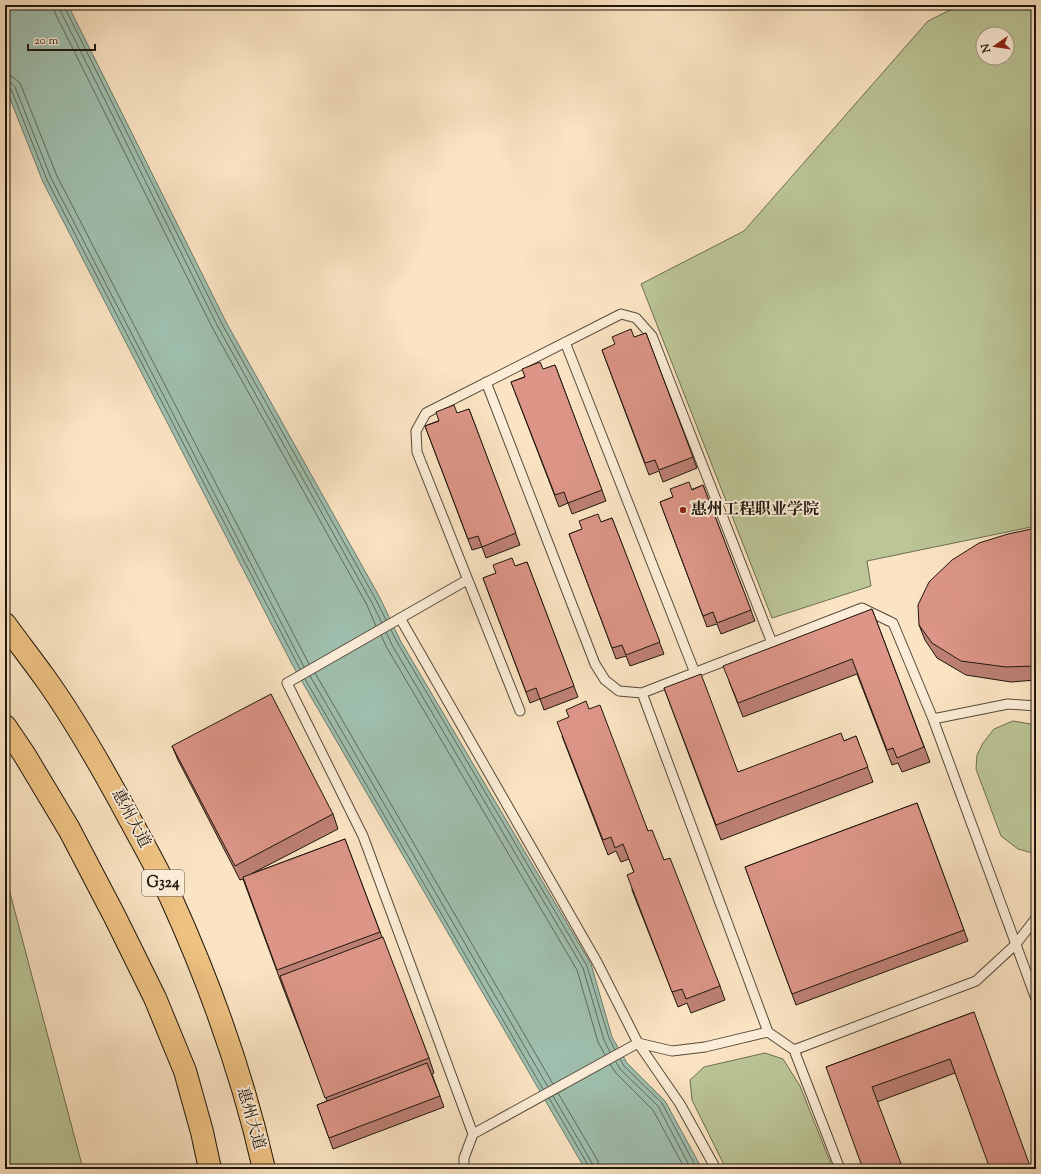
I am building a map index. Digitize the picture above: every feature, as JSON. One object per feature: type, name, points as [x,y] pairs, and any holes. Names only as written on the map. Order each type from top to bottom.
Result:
[{"type":"highway","name":"惠州大道","points":[[5,624],[45,678],[92,751],[170,897],[207,984],[235,1067],[264,1169]]},
{"type":"highway","points":[[5,726],[70,829],[155,998],[184,1071],[202,1132],[210,1169]]},
{"type":"lane","points":[[520,711],[417,452],[416,431],[426,413],[621,314],[636,318],[652,336],[772,643]]},
{"type":"lane","points":[[565,342],[695,673]]},
{"type":"lane","points":[[486,382],[594,664],[605,680],[619,690],[642,693],[862,608],[893,623],[933,719],[1036,999]]},
{"type":"lane","points":[[467,580],[287,683],[363,836],[473,1134]]},
{"type":"lane","points":[[400,618],[597,962],[638,1043],[680,1104],[716,1169]]},
{"type":"lane","points":[[642,693],[768,1032],[794,1050],[840,1169]]},
{"type":"lane","points":[[933,719],[1008,704],[1036,706]]},
{"type":"lane","points":[[794,1050],[976,981],[1016,944],[1036,918]]},
{"type":"lane","points":[[464,1169],[464,1158],[473,1134],[638,1043],[672,1051],[705,1047],[768,1032]]},
{"type":"green space","points":[[960,5],[1036,5],[1036,526],[867,561],[871,586],[772,618],[641,284],[744,231],[928,21]]},
{"type":"green space","points":[[1013,721],[1036,725],[1036,854],[1018,849],[1001,836],[976,769],[977,755],[983,743],[994,729]]},
{"type":"green space","points":[[5,874],[83,1169],[5,1169]]},
{"type":"green space","points":[[765,1053],[783,1059],[800,1086],[833,1169],[726,1169],[692,1100],[690,1080],[704,1067]]},
{"type":"water","points":[[5,5],[68,5],[226,322],[380,598],[400,640],[591,964],[612,1037],[627,1063],[665,1101],[702,1169],[585,1169],[293,666],[43,182],[5,86]]},
{"type":"building","points":[[631,329],[634,337],[646,333],[693,457],[659,470],[655,460],[645,463],[602,350],[615,344],[612,337]]},
{"type":"building","points":[[540,362],[543,369],[555,365],[602,490],[568,503],[564,492],[555,495],[511,382],[525,377],[522,369]]},
{"type":"building","points":[[454,405],[457,413],[469,409],[516,533],[482,547],[478,536],[468,539],[425,426],[439,421],[436,412]]},
{"type":"building","points":[[689,482],[692,490],[703,485],[751,610],[717,623],[713,612],[703,616],[660,502],[673,497],[670,489]]},
{"type":"building","points":[[598,514],[601,522],[612,518],[660,642],[626,655],[622,645],[612,648],[569,534],[582,529],[579,521]]},
{"type":"building","points":[[1036,528],[1036,666],[1006,667],[961,661],[932,643],[919,625],[918,605],[929,582],[952,560],[979,543],[1008,534]]},
{"type":"building","points":[[512,558],[515,566],[527,562],[574,686],[540,699],[536,688],[526,692],[483,578],[496,573],[493,565]]},
{"type":"building","points":[[872,609],[924,747],[897,758],[893,748],[887,750],[852,659],[738,703],[723,666]]},
{"type":"building","points":[[701,674],[738,772],[841,733],[844,741],[856,736],[868,767],[716,825],[664,688]]},
{"type":"building","points":[[271,694],[333,814],[235,866],[172,746]]},
{"type":"building","points":[[586,701],[589,709],[600,705],[648,831],[652,830],[664,860],[670,858],[720,986],[686,999],[682,989],[672,992],[627,875],[634,872],[623,844],[615,848],[611,837],[603,840],[557,722],[569,717],[566,710]]},
{"type":"building","points":[[917,803],[964,930],[792,994],[745,867]]},
{"type":"building","points":[[345,839],[380,932],[277,970],[243,877]]},
{"type":"building","points":[[383,937],[429,1058],[325,1098],[280,976]]},
{"type":"building","points":[[974,1012],[1031,1169],[990,1169],[950,1059],[872,1087],[903,1169],[863,1169],[826,1067]]},
{"type":"building","points":[[427,1063],[440,1096],[329,1138],[317,1105]]},
{"type":"place","name":"惠州工程职业学院","points":[[683,510]]}]
